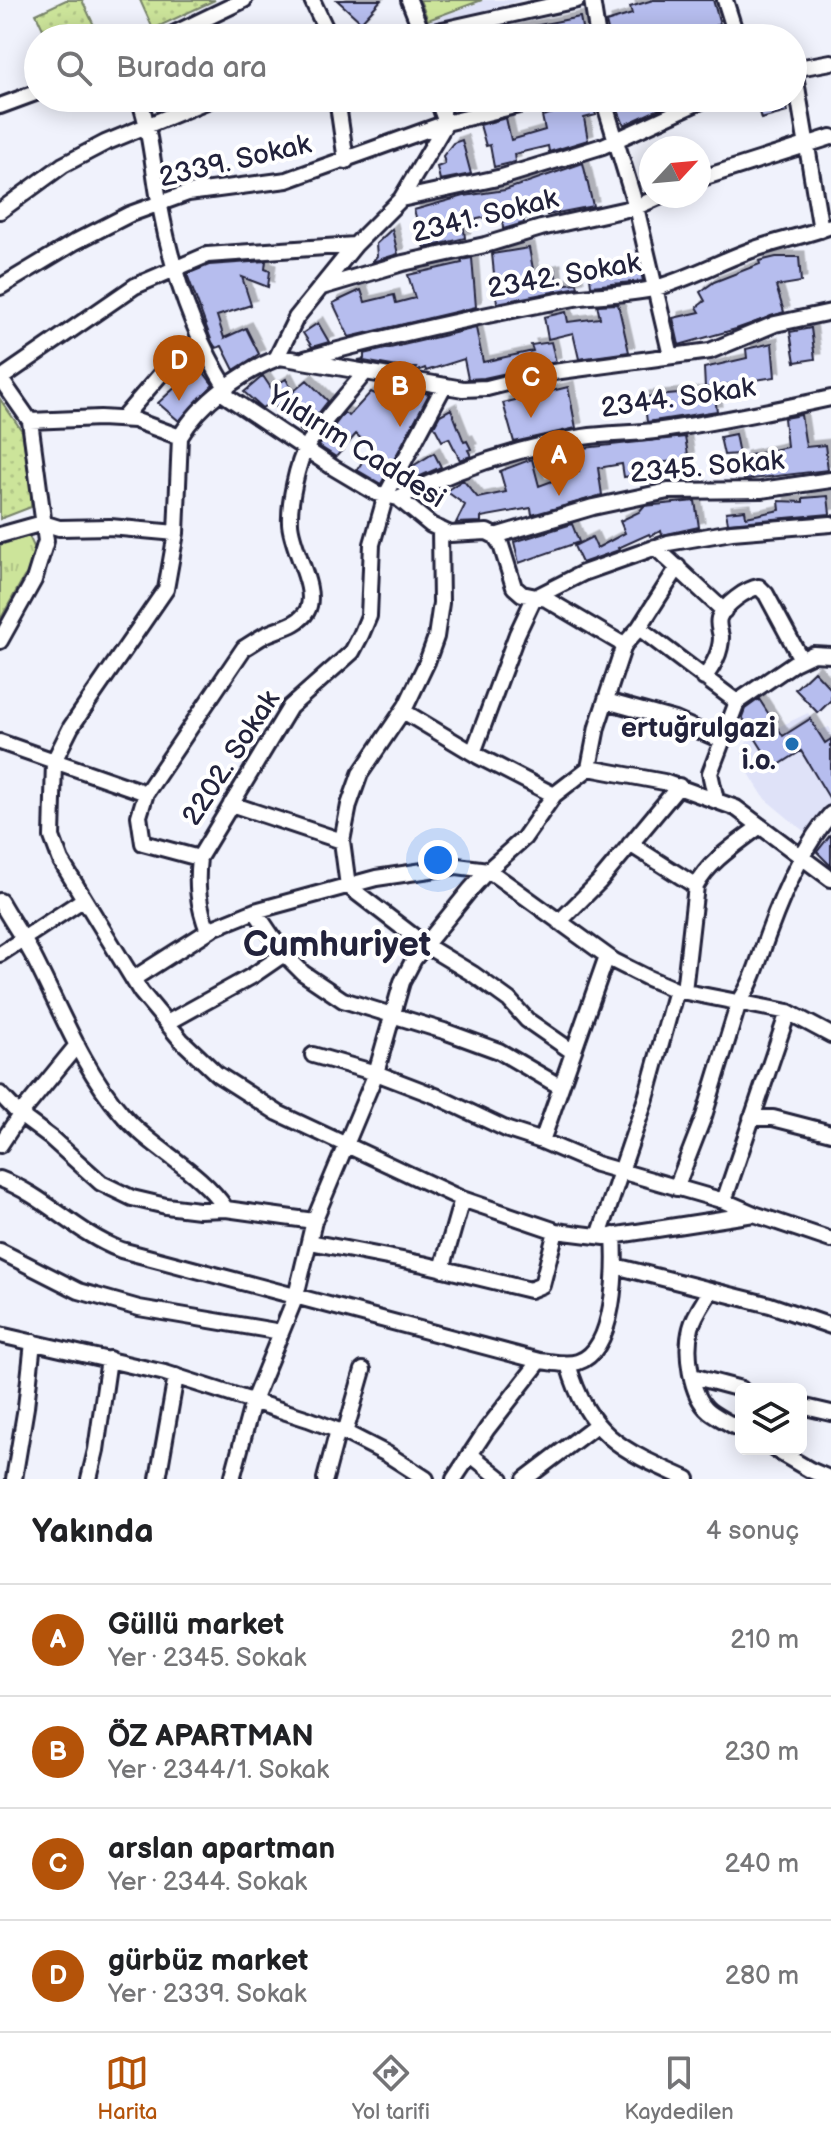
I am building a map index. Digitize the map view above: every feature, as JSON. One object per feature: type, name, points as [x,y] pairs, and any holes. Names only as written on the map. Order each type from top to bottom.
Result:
[{"type":"street","points":[[194,24],[244,0]]},
{"type":"street","points":[[312,0],[323,24]]},
{"type":"street","points":[[409,0],[418,24]]},
{"type":"street","points":[[477,24],[577,0]]},
{"type":"street","points":[[592,0],[596,24]]},
{"type":"street","points":[[725,0],[733,24]]},
{"type":"street","points":[[807,67],[831,62]]},
{"type":"street","points":[[0,106],[24,97]]},
{"type":"street","points":[[144,112],[173,268],[200,340],[224,391]]},
{"type":"street","points":[[0,211],[63,165],[180,112]]},
{"type":"street","points":[[339,112],[346,161]]},
{"type":"street","points":[[276,359],[296,318],[355,245],[401,199],[446,123],[442,112]]},
{"type":"street","name":"2339. Sokak","points":[[0,287],[75,242],[130,214],[188,193],[287,180],[446,123],[490,112]]},
{"type":"street","points":[[608,112],[636,207],[671,356]]},
{"type":"street","points":[[401,199],[502,177],[618,140],[678,112]]},
{"type":"street","points":[[800,112],[805,145],[826,228]]},
{"type":"street","points":[[711,175],[831,137]]},
{"type":"street","name":"2341. Sokak","points":[[321,288],[403,263],[639,206]]},
{"type":"street","name":"2342. Sokak","points":[[301,361],[412,330],[582,297],[620,295],[655,288],[711,269],[749,251],[826,228]]},
{"type":"street","points":[[0,641],[22,603],[42,559],[46,541],[30,421],[0,378],[135,286],[207,255],[355,245]]},
{"type":"street","points":[[754,1214],[614,1235],[556,1231],[462,1199],[345,1146],[278,1113],[217,1074],[167,1023],[133,979],[61,861],[52,837],[54,761],[71,727],[166,589],[176,533],[180,437],[188,424],[256,366],[276,359],[301,361],[463,389],[487,388],[546,373],[710,351],[775,324],[831,312]]},
{"type":"street","points":[[122,419],[166,368],[200,340]]},
{"type":"street","points":[[199,858],[143,843],[139,816],[146,793],[244,648],[265,635],[294,624],[305,615],[310,604],[309,590],[290,524],[296,481],[305,448],[364,374]]},
{"type":"street","name":"2202. Sokak","points":[[208,931],[199,908],[196,883],[199,858],[290,707],[352,652],[361,635],[369,616],[372,544],[444,386]]},
{"type":"street","name":"Yıldırım Caddesi","points":[[224,391],[305,448],[376,493],[392,496],[440,529],[450,534],[487,532],[495,536]]},
{"type":"street","name":"2344. Sokak","points":[[392,496],[455,471],[551,444],[587,436],[666,429],[831,398]]},
{"type":"street","points":[[30,421],[134,420],[180,437]]},
{"type":"street","name":"2345. Sokak","points":[[495,536],[593,507],[668,491],[761,490],[831,480]]},
{"type":"street","points":[[0,535],[43,523],[59,528],[110,527],[176,533]]},
{"type":"street","points":[[473,753],[517,634],[534,598],[576,576],[655,547],[694,537],[831,524]]},
{"type":"street","points":[[440,529],[441,603],[436,637],[403,711],[360,774],[349,805],[342,841],[348,886],[425,945],[509,1000],[527,1020],[573,1052]]},
{"type":"street","points":[[495,536],[501,545],[514,587],[522,594],[546,599],[624,645]]},
{"type":"street","points":[[655,547],[724,611]]},
{"type":"street","points":[[232,1479],[253,1401],[296,1296],[314,1221],[376,1073],[402,982],[425,945],[488,870],[524,838],[554,795],[589,768],[597,727],[624,645],[639,628],[678,567]]},
{"type":"street","points":[[704,678],[719,651],[721,637],[718,622],[724,611],[751,588],[759,587],[766,594],[801,659]]},
{"type":"street","points":[[639,628],[737,702]]},
{"type":"street","points":[[716,800],[710,773],[737,702],[801,659],[813,654],[831,655]]},
{"type":"street","points":[[606,701],[675,720],[721,740]]},
{"type":"street","points":[[403,711],[473,753],[554,795]]},
{"type":"street","points":[[0,742],[146,793]]},
{"type":"street","points":[[589,768],[679,786],[736,808],[831,879]]},
{"type":"street","points":[[559,922],[579,904],[679,786]]},
{"type":"street","points":[[231,804],[342,841]]},
{"type":"street","points":[[676,1188],[704,1116],[739,1002],[750,986],[778,909],[815,832],[831,814]]},
{"type":"street","points":[[599,1236],[680,990],[696,886],[716,862],[760,826]]},
{"type":"street","points":[[630,844],[696,886]]},
{"type":"street","points":[[133,979],[208,931],[255,911],[376,878],[457,866],[488,870],[607,956],[648,978],[680,990],[788,1012],[831,1035]]},
{"type":"street","points":[[0,954],[84,899]]},
{"type":"street","points":[[0,901],[77,1045],[120,1112],[134,1127],[199,1177],[226,1209]]},
{"type":"street","points":[[255,911],[284,954],[303,973],[343,1000],[499,1051],[561,1087]]},
{"type":"street","points":[[167,1023],[252,976],[284,954]]},
{"type":"street","points":[[542,1141],[607,956]]},
{"type":"street","points":[[724,1201],[788,1012]]},
{"type":"street","points":[[0,1145],[20,1115],[77,1045]]},
{"type":"street","points":[[313,1055],[376,1073],[436,1096],[508,1130],[619,1171],[724,1201],[831,1240]]},
{"type":"street","points":[[0,1094],[20,1115],[101,1183],[132,1198],[188,1209],[226,1209],[314,1221]]},
{"type":"street","points":[[751,1118],[773,1118],[831,1133]]},
{"type":"street","points":[[0,1179],[26,1189],[101,1242],[195,1271],[540,1361],[568,1364],[581,1361],[597,1346],[610,1311],[615,1266],[614,1235]]},
{"type":"street","points":[[442,1269],[462,1199]]},
{"type":"street","points":[[310,1242],[530,1290],[542,1285],[556,1231]]},
{"type":"street","points":[[0,1251],[79,1291],[139,1308],[281,1332]]},
{"type":"street","points":[[615,1266],[770,1305],[831,1326]]},
{"type":"street","points":[[711,1290],[691,1326],[688,1349],[692,1376],[706,1409],[735,1426]]},
{"type":"street","points":[[0,1335],[176,1376],[253,1401],[341,1431],[387,1454],[426,1479]]},
{"type":"street","points":[[14,1479],[33,1342]]},
{"type":"street","points":[[89,1479],[109,1359]]},
{"type":"street","points":[[454,1479],[540,1361]]},
{"type":"street","points":[[568,1364],[576,1391],[596,1425],[636,1456],[687,1479]]},
{"type":"street","points":[[325,1479],[327,1464],[363,1370]]},
{"type":"street","points":[[158,1479],[176,1376]]},
{"type":"street","points":[[692,1376],[735,1387]]},
{"type":"street","points":[[807,1407],[831,1413]]},
{"type":"street","points":[[525,1479],[596,1425]]},
{"type":"street","points":[[470,1454],[501,1479]]},
{"type":"street","points":[[784,1455],[831,1479]]},
{"type":"shaded area","points":[[415,0],[522,0],[439,24],[424,24]]},
{"type":"shaded area","points":[[808,713],[820,730],[829,727],[831,730],[831,807],[806,833],[765,799],[745,767],[742,752],[747,742]]},
{"type":"green space","points":[[66,0],[82,0],[93,24],[41,24],[36,14]]},
{"type":"green space","points":[[140,0],[215,0],[164,24],[151,24]]},
{"type":"green space","points":[[420,0],[482,0],[428,20]]},
{"type":"green space","points":[[0,399],[22,431],[31,507],[0,519]]},
{"type":"green space","points":[[29,536],[35,549],[34,566],[24,577],[0,620],[0,545]]},
{"type":"building","points":[[337,0],[381,0],[361,22]]},
{"type":"building","points":[[653,0],[713,0],[720,24],[606,24],[632,14],[630,7]]},
{"type":"building","points":[[580,17],[581,24],[544,24]]},
{"type":"building","points":[[557,112],[595,112],[596,115],[584,118],[588,140],[549,152],[548,146],[514,154],[515,162],[494,167],[490,145],[486,146],[480,125],[506,118],[511,140],[545,130],[542,116]]},
{"type":"building","points":[[619,112],[653,112],[624,125]]},
{"type":"building","points":[[759,112],[787,112],[761,119]]},
{"type":"building","points":[[462,140],[471,174],[440,180],[437,167],[445,164],[443,156],[453,143]]},
{"type":"building","points":[[583,163],[593,206],[547,215],[544,200],[521,206],[524,223],[503,229],[502,214],[463,222],[465,238],[425,248],[414,210],[464,196],[505,190]]},
{"type":"building","points":[[392,229],[398,254],[372,262],[377,256],[376,244]]},
{"type":"building","points":[[529,248],[534,274],[555,270],[557,285],[577,283],[578,287],[497,303],[492,254]]},
{"type":"building","points":[[799,257],[801,282],[776,286],[784,312],[679,345],[673,318],[700,312],[697,307],[705,301],[700,292],[714,282],[760,264],[759,261]]},
{"type":"building","points":[[472,258],[476,307],[349,337],[333,303],[361,290],[365,302],[394,295],[396,303],[415,298],[408,275]]},
{"type":"building","points":[[266,261],[265,269],[270,271],[268,287],[242,277],[251,305],[217,316],[224,338],[246,328],[259,354],[234,370],[222,346],[216,348],[212,342],[187,274],[209,265]]},
{"type":"building","points":[[639,263],[643,281],[591,286],[589,268]]},
{"type":"building","points":[[618,304],[629,352],[579,359],[573,333],[548,339],[544,317],[566,312],[568,322],[600,318],[597,305]]},
{"type":"building","points":[[318,323],[329,342],[312,347],[303,333]]},
{"type":"building","points":[[476,328],[483,362],[533,351],[531,345],[551,342],[556,362],[468,379],[464,359],[426,371],[425,368],[418,371],[416,368],[358,360],[364,359],[364,354]]},
{"type":"building","points":[[811,328],[815,359],[795,362],[790,332]]},
{"type":"building","points":[[772,343],[775,377],[705,388],[704,368],[747,358],[746,349]]},
{"type":"building","points":[[199,366],[213,385],[179,421],[158,403]]},
{"type":"building","points":[[263,376],[271,388],[286,379],[293,392],[307,380],[328,401],[303,433],[271,402],[262,408],[244,392]]},
{"type":"building","points":[[568,387],[576,428],[514,442],[503,403]]},
{"type":"building","points":[[406,389],[429,394],[381,484],[357,470],[371,448],[356,434],[336,457],[319,446],[344,413],[349,416],[371,392],[398,405]]},
{"type":"building","points":[[714,391],[717,411],[647,422],[644,397]]},
{"type":"building","points":[[451,409],[464,442],[467,441],[471,449],[468,450],[471,456],[460,460],[449,438],[442,441],[434,426],[440,415]]},
{"type":"building","points":[[801,415],[806,447],[825,445],[828,470],[744,480],[742,457],[787,447],[784,418]]},
{"type":"building","points":[[735,434],[739,454],[724,455],[720,437]]},
{"type":"building","points":[[685,437],[691,472],[676,473],[673,461],[642,465],[643,474],[624,477],[622,464],[598,468],[602,495],[532,515],[531,508],[481,517],[481,522],[456,523],[465,505],[446,491],[463,480],[478,498],[506,492],[500,471],[532,459],[539,486],[579,471],[574,449]]},
{"type":"building","points":[[434,453],[441,467],[416,478],[410,470]]},
{"type":"building","points":[[828,496],[830,514],[728,523],[726,512],[745,510],[746,517],[780,510],[779,501],[803,502],[803,498]]},
{"type":"building","points":[[695,501],[699,527],[662,535],[661,531],[649,534],[619,550],[582,563],[574,546],[592,537],[597,548],[625,533],[620,521],[639,512],[644,506]]},
{"type":"building","points":[[572,524],[579,542],[519,563],[514,542]]},
{"type":"building","points":[[814,671],[831,689],[831,700],[818,713],[795,689]]},
{"type":"building","points":[[759,699],[783,736],[810,719],[825,743],[831,739],[831,801],[801,751],[774,768],[742,717],[745,709]]},
{"type":"building","points":[[831,834],[831,866],[817,852]]},
{"type":"place","name":"gürbüz market","points":[[179,401]]},
{"type":"place","name":"arslan apartman","points":[[531,418]]},
{"type":"place","name":"ÖZ APARTMAN","points":[[400,427]]},
{"type":"place","name":"Güllü market","points":[[559,496]]},
{"type":"place","name":"ertuğrulgazi i.o.","points":[[792,744]]},
{"type":"district","name":"Cumhuriyet","points":[[337,945]]}]
